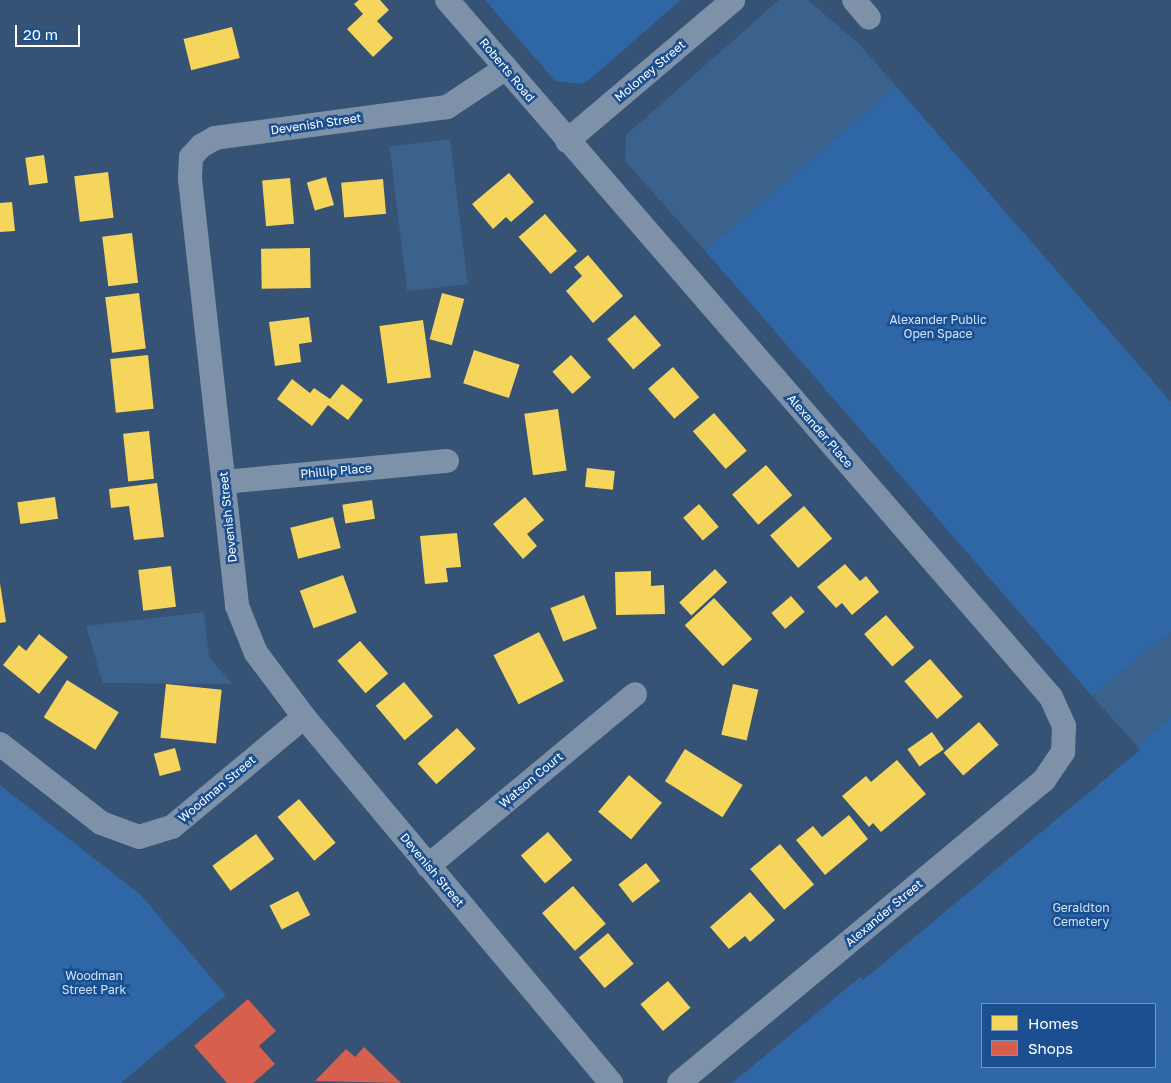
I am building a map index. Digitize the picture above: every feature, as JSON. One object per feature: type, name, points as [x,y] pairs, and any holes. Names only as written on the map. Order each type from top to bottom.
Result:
[{"type":"street","name":"Roberts Road","points":[[447,0],[567,141]]},
{"type":"street","name":"Moloney Street","points":[[567,141],[732,0]]},
{"type":"street","points":[[854,0],[869,18]]},
{"type":"street","name":"Devenish Street","points":[[506,68],[447,107],[215,138],[201,146],[191,158],[190,179],[237,606],[256,653],[304,717],[611,1083]]},
{"type":"street","name":"Alexander Place","points":[[567,141],[1051,697],[1064,726]]},
{"type":"street","name":"Phillip Place","points":[[224,482],[447,461]]},
{"type":"street","name":"Watson Court","points":[[428,866],[635,694]]},
{"type":"street","name":"Woodman Street","points":[[0,744],[102,824],[139,837],[172,827],[304,717]]},
{"type":"street","name":"Alexander Street","points":[[679,1083],[1044,780],[1063,752],[1064,726]]},
{"type":"green space","points":[[485,0],[681,0],[584,84],[555,81]]},
{"type":"green space","name":"Alexander Public Open Space","points":[[896,86],[1171,402],[1171,632],[1092,696],[705,251]]},
{"type":"green space","name":"Geraldton Cemetery","points":[[1171,717],[1171,1083],[732,1083],[860,977],[863,980],[1140,750],[1137,746]]},
{"type":"green space","name":"Woodman Street Park","points":[[0,785],[141,895],[226,995],[121,1083],[0,1083]]},
{"type":"shaded area","points":[[779,0],[808,0],[859,44],[896,86],[705,251],[625,161],[626,135]]},
{"type":"shaded area","points":[[450,139],[468,284],[407,291],[389,146]]},
{"type":"shaded area","points":[[204,612],[209,657],[232,684],[103,683],[86,626]]},
{"type":"shaded area","points":[[1171,632],[1171,717],[1137,746],[1092,696]]},
{"type":"building: Homes","points":[[359,0],[380,0],[389,10],[377,21],[393,38],[373,57],[347,29],[363,14],[354,4]]},
{"type":"building: Homes","points":[[232,27],[240,58],[191,70],[183,39]]},
{"type":"building: Homes","points":[[44,155],[48,183],[29,185],[25,158]]},
{"type":"building: Homes","points":[[108,172],[114,218],[80,222],[74,176]]},
{"type":"building: Homes","points":[[509,173],[534,202],[511,222],[506,217],[493,229],[472,204]]},
{"type":"building: Homes","points":[[326,177],[334,205],[315,210],[307,183]]},
{"type":"building: Homes","points":[[290,178],[294,224],[266,226],[262,180]]},
{"type":"building: Homes","points":[[383,179],[386,214],[344,218],[341,183]]},
{"type":"building: Homes","points":[[12,202],[15,231],[0,232],[0,203]]},
{"type":"building: Homes","points":[[545,214],[577,251],[551,274],[519,237]]},
{"type":"building: Homes","points":[[132,233],[138,283],[108,286],[102,237]]},
{"type":"building: Homes","points":[[310,248],[311,288],[262,289],[261,249]]},
{"type":"building: Homes","points":[[588,255],[623,296],[593,323],[566,291],[582,276],[574,267]]},
{"type":"building: Homes","points":[[139,293],[146,349],[112,353],[105,297]]},
{"type":"building: Homes","points":[[442,293],[464,299],[452,345],[430,339]]},
{"type":"building: Homes","points":[[635,315],[661,345],[633,369],[607,339]]},
{"type":"building: Homes","points":[[309,317],[312,342],[299,344],[301,362],[275,366],[269,322]]},
{"type":"building: Homes","points":[[423,320],[431,377],[388,384],[379,326]]},
{"type":"building: Homes","points":[[474,350],[520,365],[509,398],[463,383]]},
{"type":"building: Homes","points":[[148,355],[154,409],[116,413],[110,359]]},
{"type":"building: Homes","points":[[571,355],[591,377],[572,394],[552,372]]},
{"type":"building: Homes","points":[[673,367],[699,397],[674,419],[648,389]]},
{"type":"building: Homes","points":[[292,379],[310,393],[314,388],[330,399],[342,384],[363,400],[348,420],[328,405],[312,426],[277,399]]},
{"type":"building: Homes","points":[[558,409],[567,470],[533,475],[524,414]]},
{"type":"building: Homes","points":[[714,413],[747,451],[726,469],[693,431]]},
{"type":"building: Homes","points":[[149,431],[154,479],[128,481],[123,434]]},
{"type":"building: Homes","points":[[766,465],[792,495],[758,525],[732,495]]},
{"type":"building: Homes","points":[[587,468],[615,471],[613,490],[585,487]]},
{"type":"building: Homes","points":[[157,483],[164,537],[134,540],[129,506],[111,508],[109,489]]},
{"type":"building: Homes","points":[[55,497],[58,519],[20,524],[17,502]]},
{"type":"building: Homes","points":[[525,497],[544,520],[527,534],[537,546],[523,559],[493,524]]},
{"type":"building: Homes","points":[[372,500],[375,519],[345,523],[342,505]]},
{"type":"building: Homes","points":[[699,504],[719,527],[703,540],[683,518]]},
{"type":"building: Homes","points":[[804,506],[832,538],[798,568],[770,536]]},
{"type":"building: Homes","points":[[333,517],[341,548],[298,559],[290,528]]},
{"type":"building: Homes","points":[[457,533],[461,567],[446,568],[448,582],[425,584],[420,536]]},
{"type":"building: Homes","points":[[845,564],[860,581],[866,576],[879,592],[852,615],[842,603],[836,608],[817,587]]},
{"type":"building: Homes","points":[[171,566],[176,607],[143,611],[138,570]]},
{"type":"building: Homes","points":[[715,569],[727,582],[691,616],[679,602]]},
{"type":"building: Homes","points":[[651,571],[651,586],[664,585],[665,614],[616,615],[615,572]]},
{"type":"building: Homes","points":[[343,575],[357,613],[313,628],[300,591]]},
{"type":"building: Homes","points":[[0,583],[6,622],[0,623]]},
{"type":"building: Homes","points":[[584,595],[597,629],[563,642],[550,608]]},
{"type":"building: Homes","points":[[791,596],[805,612],[785,629],[771,613]]},
{"type":"building: Homes","points":[[714,598],[752,639],[723,666],[685,625]]},
{"type":"building: Homes","points":[[886,615],[914,647],[892,666],[864,634]]},
{"type":"building: Homes","points":[[539,632],[564,681],[519,704],[494,655]]},
{"type":"building: Homes","points":[[39,634],[68,657],[39,694],[3,665],[19,645],[26,651]]},
{"type":"building: Homes","points":[[360,641],[388,673],[366,693],[337,661]]},
{"type":"building: Homes","points":[[930,659],[963,697],[937,719],[904,681]]},
{"type":"building: Homes","points":[[67,680],[119,712],[95,750],[44,717]]},
{"type":"building: Homes","points":[[404,682],[433,716],[405,740],[376,706]]},
{"type":"building: Homes","points":[[166,684],[222,690],[216,744],[160,738]]},
{"type":"building: Homes","points":[[733,684],[758,690],[747,741],[721,735]]},
{"type":"building: Homes","points":[[979,722],[999,745],[963,775],[944,753]]},
{"type":"building: Homes","points":[[457,728],[476,749],[436,784],[418,763]]},
{"type":"building: Homes","points":[[932,732],[944,749],[919,766],[907,749]]},
{"type":"building: Homes","points":[[175,748],[181,770],[160,776],[154,754]]},
{"type":"building: Homes","points":[[685,749],[743,785],[723,817],[665,781]]},
{"type":"building: Homes","points":[[897,760],[926,794],[881,832],[873,823],[869,827],[842,796],[866,776],[871,782]]},
{"type":"building: Homes","points":[[629,775],[662,803],[631,839],[598,812]]},
{"type":"building: Homes","points":[[299,799],[336,843],[314,861],[278,817]]},
{"type":"building: Homes","points":[[849,815],[868,839],[825,875],[796,840],[813,826],[822,837]]},
{"type":"building: Homes","points":[[548,832],[572,860],[545,884],[521,856]]},
{"type":"building: Homes","points":[[256,834],[274,859],[231,891],[212,866]]},
{"type":"building: Homes","points":[[780,844],[814,885],[784,910],[750,869]]},
{"type":"building: Homes","points":[[646,863],[660,881],[633,903],[618,885]]},
{"type":"building: Homes","points":[[573,886],[606,924],[575,951],[542,913]]},
{"type":"building: Homes","points":[[298,891],[310,915],[282,930],[269,906]]},
{"type":"building: Homes","points":[[750,892],[775,920],[750,942],[745,936],[729,949],[710,927]]},
{"type":"building: Homes","points":[[608,933],[634,964],[605,988],[579,957]]},
{"type":"building: Homes","points":[[668,981],[690,1008],[663,1031],[640,1004]]},
{"type":"building: Shops","points":[[248,999],[276,1031],[259,1046],[275,1064],[253,1083],[227,1083],[194,1046]]},
{"type":"building: Shops","points":[[364,1047],[401,1083],[315,1081],[346,1049],[355,1057]]}]
